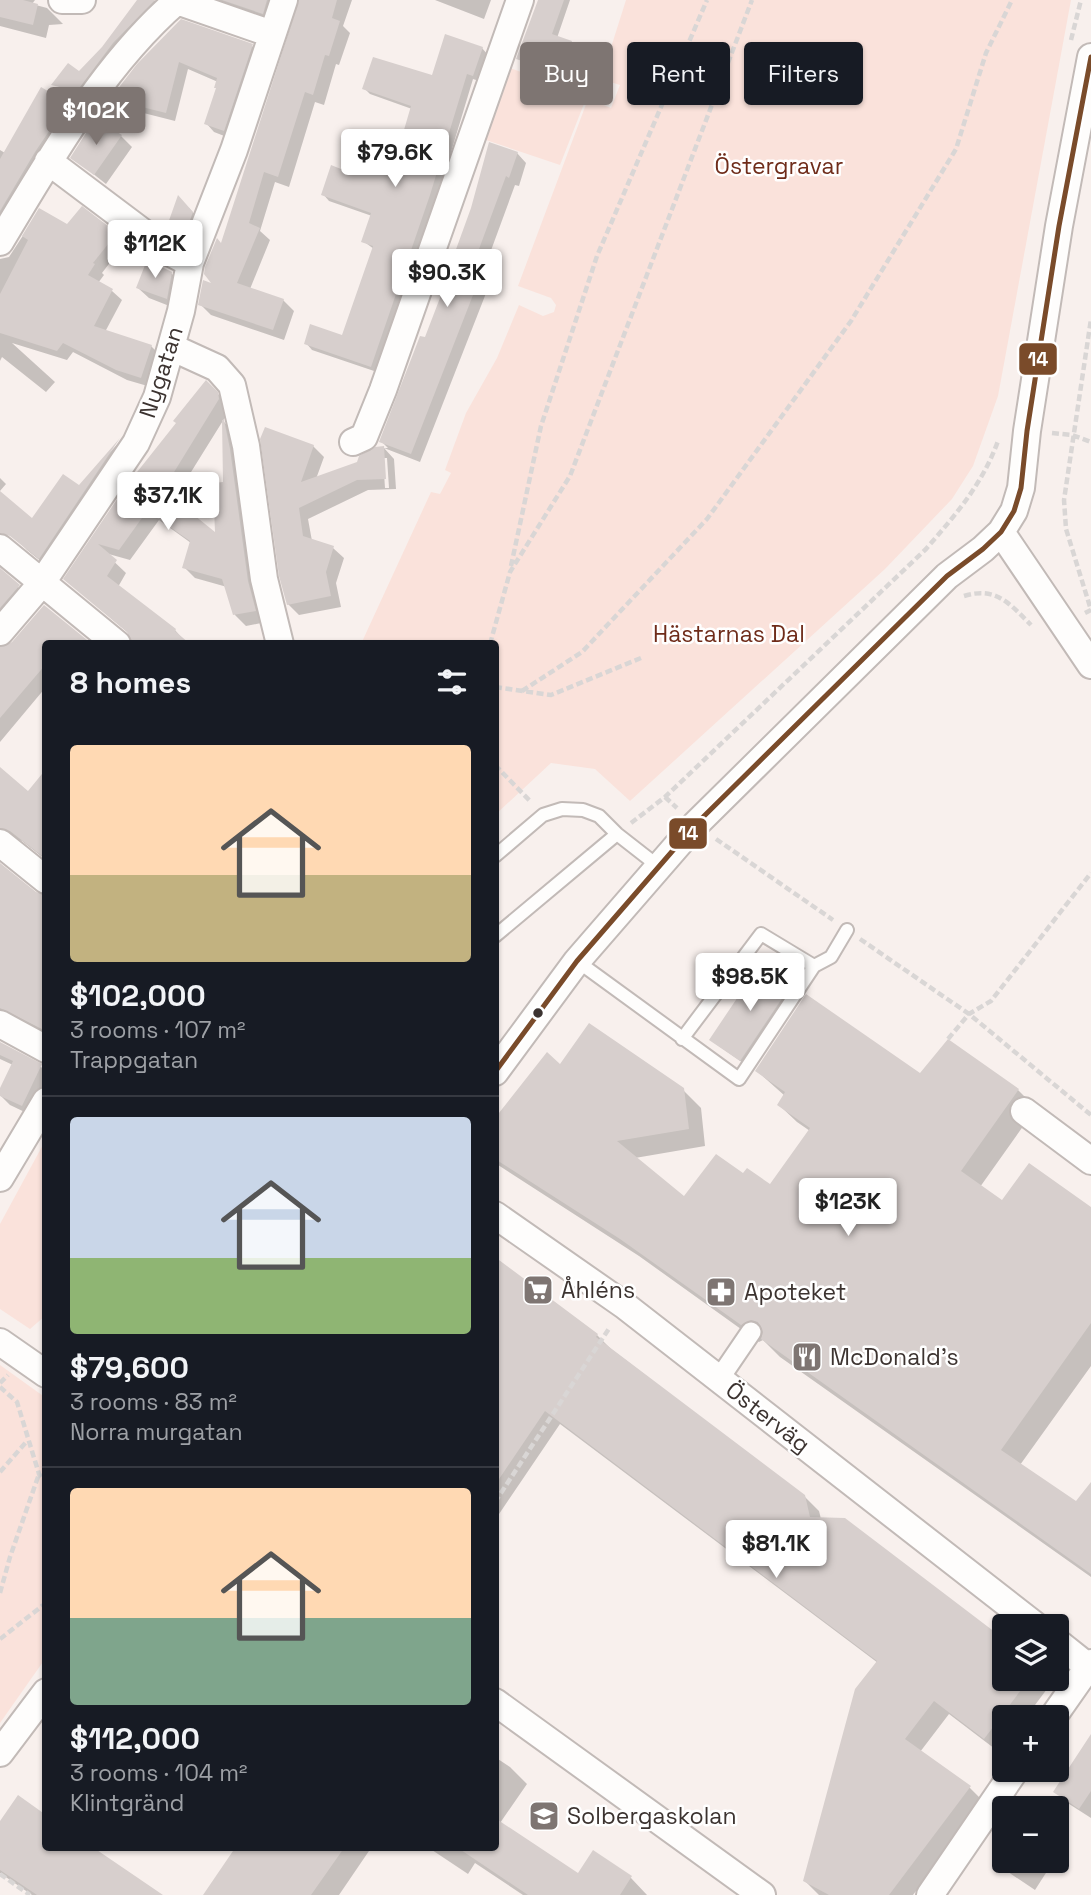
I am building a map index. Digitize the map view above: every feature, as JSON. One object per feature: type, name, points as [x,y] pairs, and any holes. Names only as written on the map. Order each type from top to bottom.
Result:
[{"type":"street","points":[[62,0],[82,0]]},
{"type":"street","name":"Nygatan","points":[[0,632],[41,584],[136,443],[157,397],[190,263],[234,150],[284,0]]},
{"type":"street","points":[[353,442],[363,437],[383,390],[520,0]]},
{"type":"street","points":[[0,242],[48,161],[92,97],[156,19],[177,1],[272,34]]},
{"type":"street","points":[[499,1067],[578,961],[658,866],[707,827],[947,576],[984,549],[1001,532],[1014,511],[1021,488],[1027,431],[1059,226],[1091,57]]},
{"type":"street","points":[[48,161],[169,252],[190,263]]},
{"type":"street","points":[[171,347],[217,368],[232,385],[246,446],[264,579],[279,640]]},
{"type":"street","points":[[1001,532],[1091,664]]},
{"type":"street","points":[[0,548],[112,640]]},
{"type":"street","points":[[0,843],[42,877]]},
{"type":"street","points":[[0,1024],[42,1047]]},
{"type":"street","points":[[0,1178],[42,1108]]},
{"type":"street","points":[[1024,1111],[1091,1161]]},
{"type":"street","name":"Österväg","points":[[499,1218],[624,1306],[1021,1614]]},
{"type":"street","points":[[719,1379],[751,1332]]},
{"type":"street","points":[[0,1342],[42,1371]]},
{"type":"street","points":[[1061,1705],[1090,1666],[1069,1651]]},
{"type":"street","points":[[0,1753],[42,1697]]},
{"type":"street","points":[[499,1705],[762,1895]]},
{"type":"street","points":[[930,1895],[1007,1782]]},
{"type":"lane","points":[[499,853],[543,815],[562,809],[583,810],[598,816],[658,866]]},
{"type":"lane","points":[[499,933],[617,834]]},
{"type":"lane","points":[[578,961],[739,1079],[814,966],[831,957],[846,930]]},
{"type":"lane","points":[[682,1039],[761,934],[814,966]]},
{"type":"path","points":[[491,640],[510,572],[541,426],[597,256],[707,0]]},
{"type":"path","points":[[510,572],[570,476],[752,0]]},
{"type":"path","points":[[522,691],[582,652],[707,519],[851,321],[956,149],[986,53],[1012,0]]},
{"type":"path","points":[[1091,319],[1064,500],[1066,529],[1091,610]]},
{"type":"path","points":[[617,834],[665,797],[926,549],[961,509],[989,467],[1002,428]]},
{"type":"path","points":[[962,597],[979,592],[995,595],[1009,603],[1044,639],[1064,626]]},
{"type":"path","points":[[499,688],[551,695],[641,658]]},
{"type":"path","points":[[499,769],[524,796]]},
{"type":"path","points":[[665,797],[707,827],[710,837],[719,840],[969,1014],[1091,1115]]},
{"type":"path","points":[[948,1039],[969,1014],[991,1001],[1091,873]]},
{"type":"path","points":[[499,1496],[624,1306]]},
{"type":"path","points":[[0,1387],[17,1402],[42,1477]]},
{"type":"path","points":[[0,1472],[28,1441]]},
{"type":"path","points":[[0,1592],[39,1474]]},
{"type":"path","points":[[0,1639],[42,1606]]},
{"type":"path","points":[[0,1874],[30,1895]]},
{"type":"green space","name":"Östergravar","points":[[626,0],[1071,0],[998,396],[973,466],[952,499],[885,569],[630,801],[595,769],[551,763],[499,811],[499,640],[363,640],[431,492],[440,494],[451,473],[445,470],[466,413],[497,358],[519,305],[543,316],[554,312],[556,305],[551,298],[518,286],[586,105],[611,108],[620,85],[613,83],[613,42]]},
{"type":"green space","points":[[510,68],[520,72],[520,105],[583,105],[560,165],[486,140]]},
{"type":"green space","points":[[42,1147],[42,1319],[30,1329],[0,1309],[0,1224]]},
{"type":"green space","points":[[0,1365],[42,1395],[42,1663],[0,1723]]},
{"type":"building","points":[[0,0],[23,0],[38,4],[33,25],[0,17]]},
{"type":"building","points":[[137,0],[155,0],[113,43],[77,91],[51,85],[68,63],[79,71],[102,47]]},
{"type":"building","points":[[222,0],[267,0],[263,14]]},
{"type":"building","points":[[299,0],[337,0],[332,18],[340,21],[329,56],[325,55],[313,95],[305,92],[278,177],[264,172],[249,223],[260,228],[237,283],[284,299],[273,330],[198,305],[203,280],[211,283],[204,274],[205,267],[217,238],[221,243]]},
{"type":"building","points":[[538,0],[564,0],[552,34],[572,42],[522,42]]},
{"type":"building","points":[[181,19],[253,44],[224,131],[204,124],[217,78],[179,62],[166,113],[110,99],[137,64]]},
{"type":"building","points":[[445,34],[483,47],[473,76],[467,74],[430,195],[371,367],[304,344],[310,324],[342,335],[373,246],[361,242],[371,213],[321,195],[331,165],[346,171],[356,148],[394,164],[411,106],[362,89],[373,57],[432,75]]},
{"type":"building","points":[[41,87],[68,103],[0,211],[0,159]]},
{"type":"building","points":[[95,119],[122,135],[94,175],[70,158]]},
{"type":"building","points":[[489,142],[518,152],[509,178],[506,176],[472,268],[482,272],[411,454],[379,442],[420,336],[425,337],[448,277]]},
{"type":"building","points":[[178,195],[193,212],[182,241],[166,229]]},
{"type":"building","points":[[82,206],[117,233],[93,263],[95,264],[88,275],[113,289],[94,326],[152,345],[141,378],[116,370],[63,343],[57,351],[0,333],[0,294],[28,240],[22,236],[39,208],[67,224]]},
{"type":"building","points":[[147,260],[172,272],[167,299],[136,288]]},
{"type":"building","points":[[206,380],[218,392],[219,399],[163,490],[215,532],[213,483],[223,482],[224,420],[248,581],[256,611],[233,615],[222,579],[182,568],[190,541],[147,511],[119,550],[98,544],[117,560],[107,576],[176,629],[185,640],[130,640],[127,632],[63,579],[126,486],[176,423],[173,421]]},
{"type":"building","points":[[265,427],[314,445],[301,482],[357,462],[359,456],[375,447],[384,446],[386,479],[357,480],[299,508],[303,536],[334,546],[326,572],[331,596],[287,605],[279,576],[260,439]]},
{"type":"building","points":[[120,438],[39,559],[10,536],[0,533],[0,491],[32,518],[63,474],[79,485]]},
{"type":"building","points":[[0,568],[20,585],[0,608]]},
{"type":"building","points":[[44,605],[87,640],[42,640],[42,669],[0,718],[0,647],[12,642]]},
{"type":"building","points":[[0,767],[28,791],[42,774],[42,856],[10,831],[0,828]]},
{"type":"building","points":[[0,863],[42,894],[42,1029],[0,1008]]},
{"type":"building","points":[[760,964],[791,985],[740,1061],[709,1040]]},
{"type":"building","points":[[806,994],[920,1073],[948,1039],[1019,1089],[961,1171],[1002,1200],[1029,1163],[1091,1207],[1091,1323],[1001,1450],[1076,1501],[1091,1482],[1091,1574],[761,1339],[763,1332],[758,1322],[751,1320],[741,1325],[620,1239],[499,1162],[499,1113],[547,1052],[560,1064],[589,1023],[684,1088],[689,1129],[617,1141],[684,1196],[716,1154],[743,1173],[747,1168],[770,1184],[810,1128],[777,1105],[785,1092],[755,1071]]},
{"type":"building","points":[[0,1042],[42,1064],[22,1106],[0,1096],[0,1088],[13,1061],[0,1055]]},
{"type":"building","points":[[499,1260],[805,1495],[810,1517],[845,1518],[992,1630],[992,1691],[1020,1691],[1010,1705],[992,1705],[992,1728],[984,1739],[934,1701],[905,1739],[971,1786],[889,1895],[829,1895],[803,1881],[855,1689],[877,1661],[545,1411],[499,1479]]},
{"type":"building","points":[[1091,1734],[1091,1791],[1079,1809],[1069,1802],[1069,1796],[1059,1796],[1053,1792],[1060,1782],[1069,1782],[1069,1768]]},
{"type":"building","points":[[18,1795],[42,1812],[42,1851],[98,1851],[163,1895],[37,1895],[0,1870],[0,1821]]},
{"type":"building","points":[[499,1821],[578,1873],[593,1850],[632,1876],[620,1895],[528,1895],[462,1851],[499,1851]]},
{"type":"building","points":[[233,1851],[342,1851],[311,1895],[203,1895]]},
{"type":"transit line","name":"14","points":[[499,1067],[577,961],[695,825],[947,576],[1001,532],[1014,511],[1021,488],[1027,431],[1059,226],[1091,57]]},
{"type":"place","name":"Åhléns","points":[[538,1290]]},
{"type":"place","name":"Apoteket","points":[[721,1292]]},
{"type":"place","name":"McDonald's","points":[[807,1357]]},
{"type":"place","name":"Solbergaskolan","points":[[544,1816]]},
{"type":"park label","name":"Hästarnas Dal","points":[[729,634]]}]
